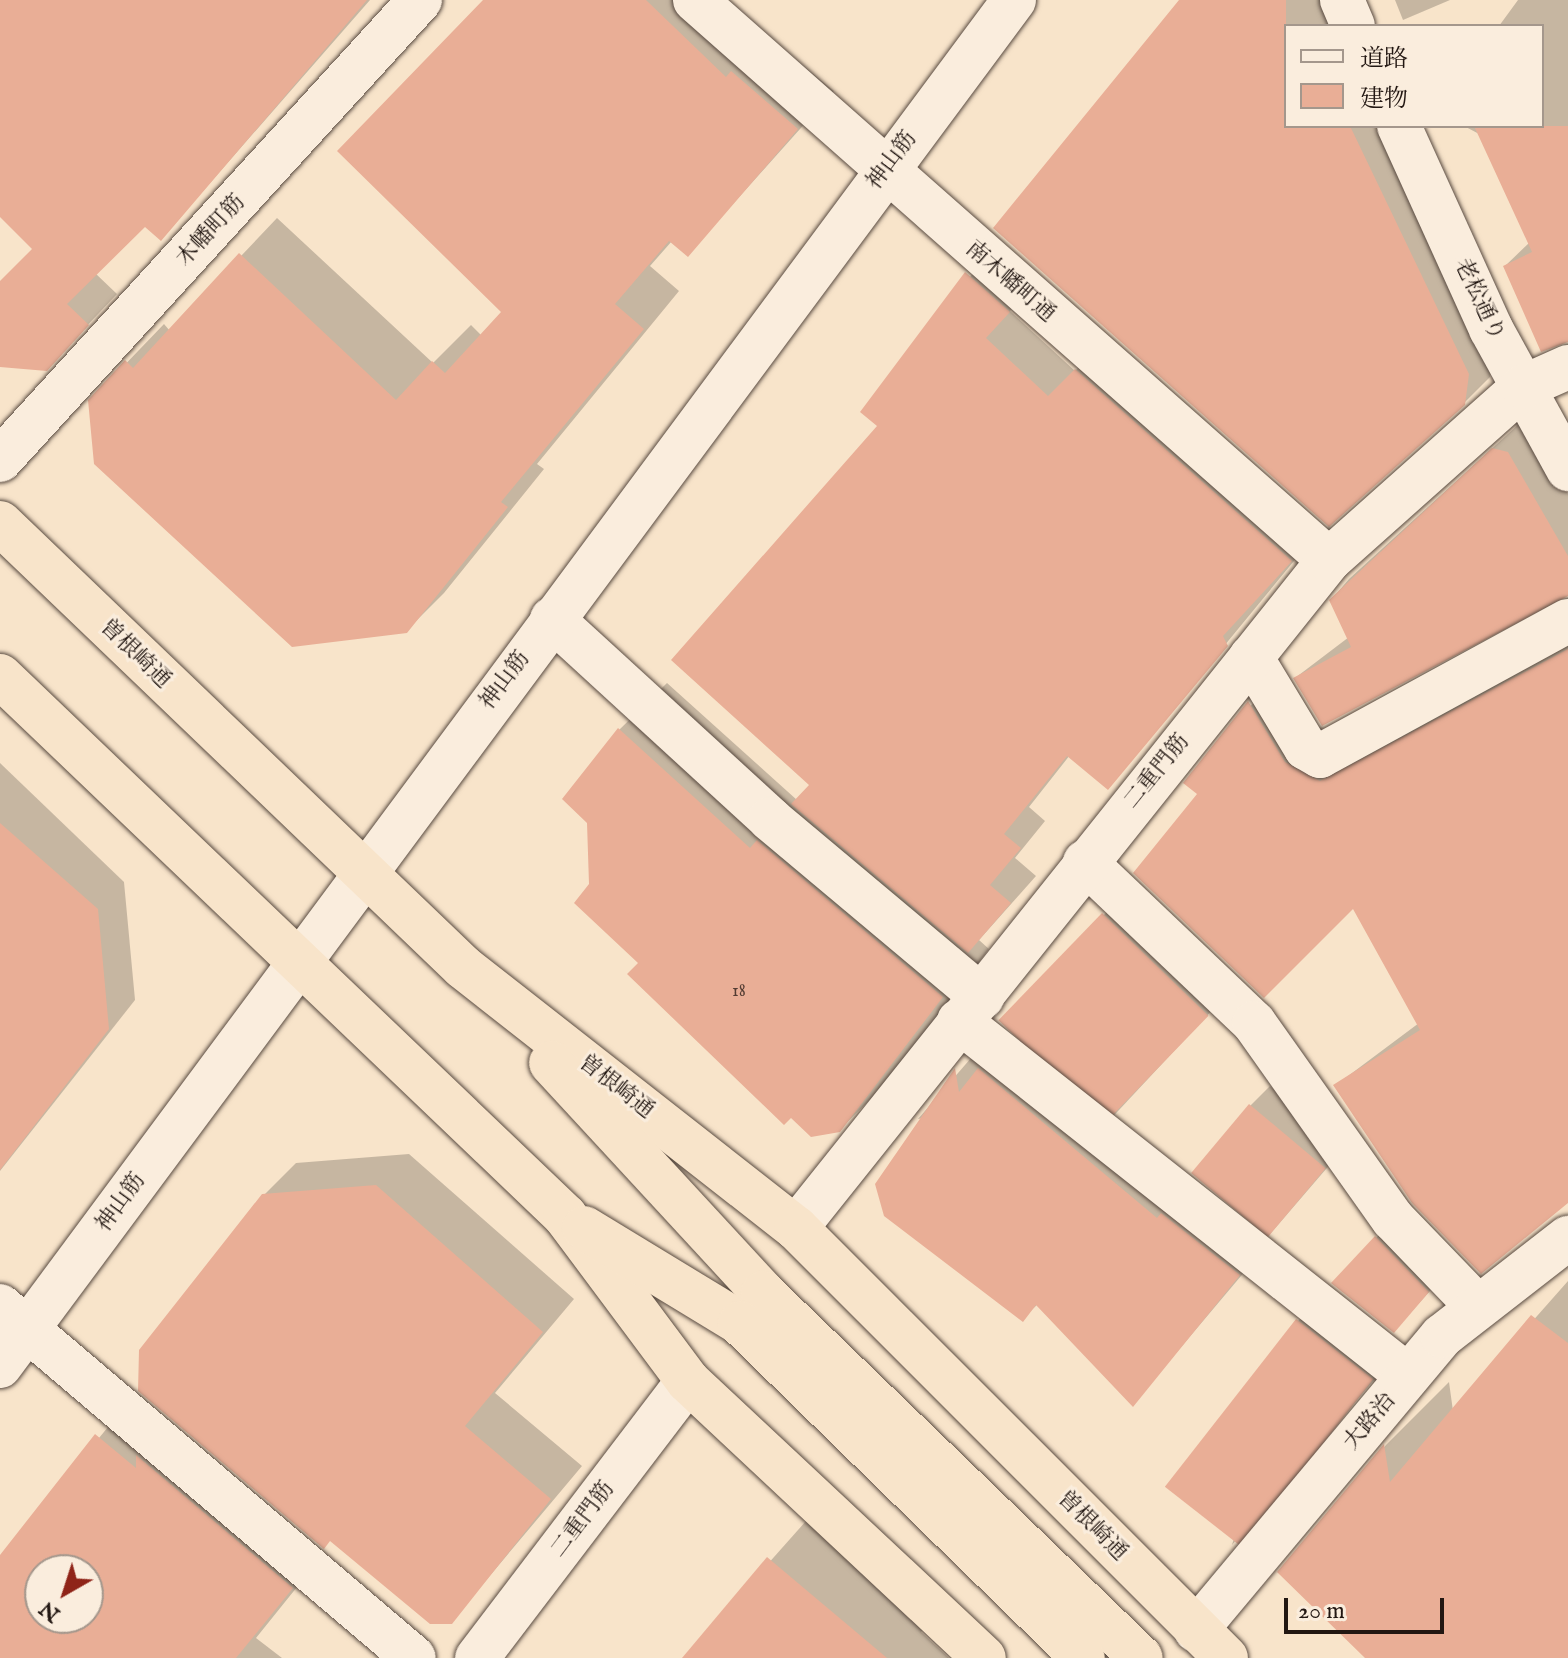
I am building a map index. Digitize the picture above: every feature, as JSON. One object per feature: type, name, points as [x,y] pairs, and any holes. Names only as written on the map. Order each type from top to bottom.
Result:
[{"type":"highway","name":"曽根崎通","points":[[0,523],[463,967],[796,1228],[1211,1644]]},
{"type":"highway","points":[[0,676],[565,1216],[688,1381],[984,1658]]},
{"type":"highway","points":[[463,967],[752,1308],[1083,1658]]},
{"type":"highway","points":[[565,1216],[752,1308],[1141,1658]]},
{"type":"street","name":"木幡町筋","points":[[0,460],[420,0]]},
{"type":"street","name":"南木幡町通","points":[[695,0],[884,171],[1329,560]]},
{"type":"street","name":"神山筋","points":[[0,1366],[13,1318],[298,964],[362,872],[1014,0]]},
{"type":"street","points":[[1342,0],[1352,24]]},
{"type":"street","name":"老松通り","points":[[1400,128],[1523,387],[1568,469]]},
{"type":"street","name":"二重門筋","points":[[796,1228],[1329,560],[1523,387],[1568,367]]},
{"type":"street","points":[[552,619],[770,819],[970,1009],[1408,1376]]},
{"type":"street","points":[[1251,657],[1306,748],[1320,756],[1568,621]]},
{"type":"street","points":[[1085,862],[1254,1023],[1393,1219],[1478,1307]]},
{"type":"street","name":"大路治","points":[[1211,1644],[1408,1376],[1478,1307],[1568,1238]]},
{"type":"street","points":[[13,1318],[414,1658]]},
{"type":"street","name":"二重門筋","points":[[477,1658],[688,1381]]},
{"type":"building","points":[[0,0],[367,0],[161,241],[145,227],[67,304],[89,325],[47,371],[0,367],[0,281],[32,249],[0,217]]},
{"type":"building","points":[[483,0],[646,0],[726,77],[731,71],[798,129],[688,257],[669,241],[615,304],[644,329],[501,502],[508,507],[407,633],[292,647],[94,464],[88,400],[125,360],[133,368],[239,253],[396,400],[432,361],[445,373],[501,312],[337,151]]},
{"type":"building","points":[[1179,0],[1286,0],[1284,128],[1351,128],[1469,374],[1465,405],[1329,527],[993,228]]},
{"type":"building","points":[[1568,126],[1568,342],[1541,352],[1503,266],[1532,252],[1475,128]]},
{"type":"building","points":[[965,272],[1010,312],[986,338],[1048,396],[1075,369],[1292,561],[1223,636],[1228,646],[1108,790],[1067,756],[1004,834],[1021,848],[990,885],[1011,903],[968,953],[791,804],[809,785],[671,660],[877,426],[860,412]]},
{"type":"building","points":[[1492,448],[1508,452],[1568,556],[1568,596],[1322,726],[1293,678],[1351,647],[1329,600]]},
{"type":"building","points":[[1568,649],[1568,1203],[1481,1274],[1412,1203],[1333,1085],[1420,1030],[1353,909],[1264,998],[1133,873],[1197,794],[1183,783],[1248,701],[1285,762],[1320,781]]},
{"type":"building","points":[[618,728],[750,848],[757,840],[943,997],[840,1132],[811,1137],[791,1118],[784,1125],[627,974],[638,963],[574,903],[589,884],[587,823],[562,799]]},
{"type":"building","points":[[0,823],[98,909],[109,1029],[0,1170]]},
{"type":"building","points":[[1102,913],[1208,1016],[1105,1123],[998,1020]]},
{"type":"building","points":[[955,1068],[959,1092],[978,1068],[1157,1218],[1161,1213],[1240,1275],[1133,1407],[1036,1305],[1023,1322],[884,1216],[875,1184]]},
{"type":"building","points":[[1249,1104],[1326,1168],[1268,1237],[1191,1173]]},
{"type":"building","points":[[376,1185],[543,1332],[465,1426],[551,1499],[452,1624],[430,1624],[330,1541],[324,1549],[138,1391],[139,1350],[262,1194]]},
{"type":"building","points":[[1375,1236],[1429,1292],[1394,1333],[1331,1283]]},
{"type":"building","points":[[1531,1315],[1568,1343],[1568,1658],[1365,1658],[1277,1572],[1384,1444],[1390,1482]]},
{"type":"building","points":[[1296,1319],[1373,1379],[1242,1547],[1165,1487]]},
{"type":"building","points":[[95,1434],[136,1468],[136,1455],[293,1588],[236,1658],[0,1658],[0,1555]]},
{"type":"building","points":[[767,1557],[887,1658],[682,1658]]}]
